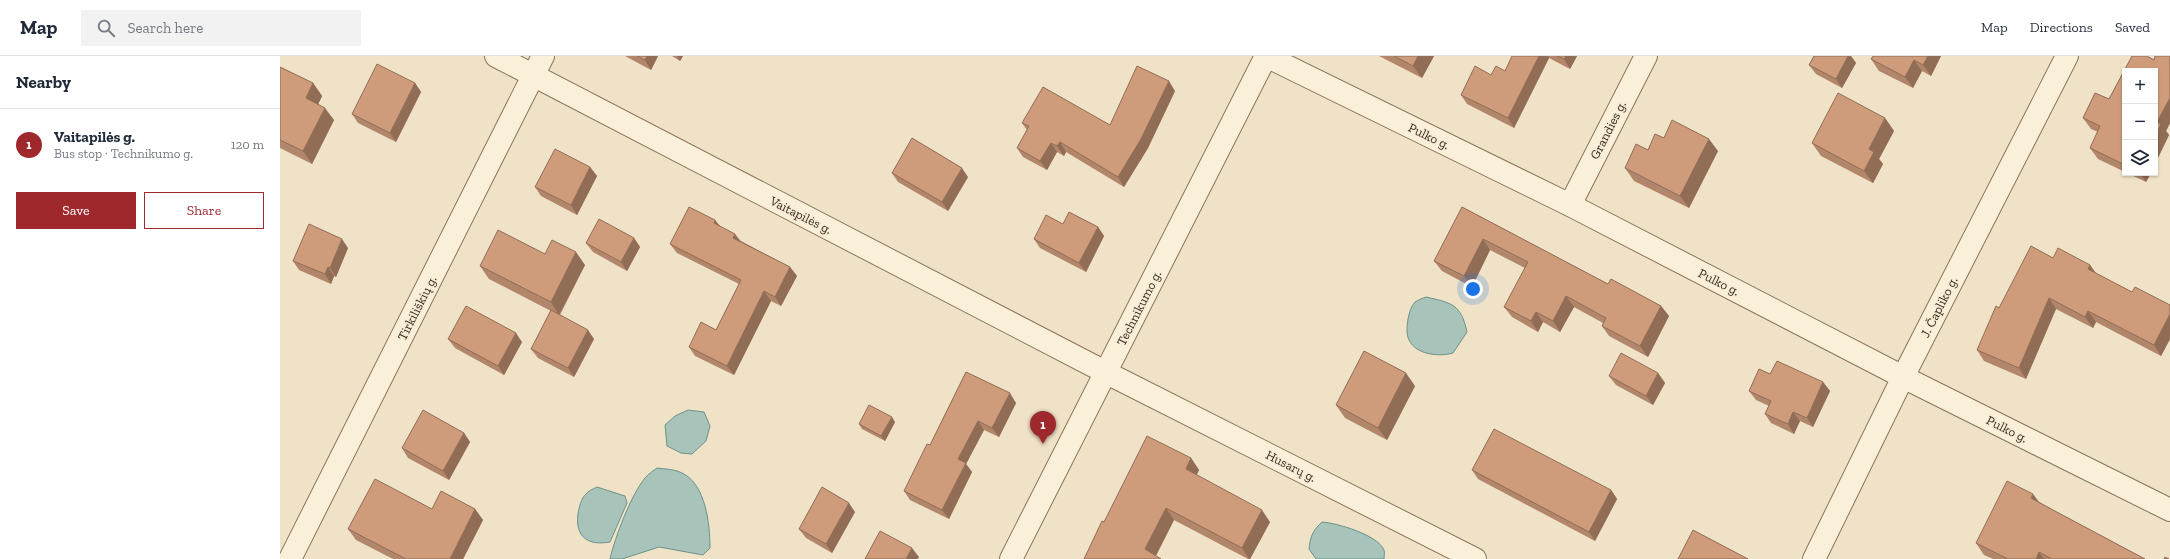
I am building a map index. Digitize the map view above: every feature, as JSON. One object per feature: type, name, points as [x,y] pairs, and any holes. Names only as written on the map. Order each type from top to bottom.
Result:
[{"type":"street","name":"Vaitapilės g.","points":[[496,56],[1107,373]]},
{"type":"street","name":"Tirkiliškių g.","points":[[290,559],[543,56]]},
{"type":"street","name":"Pulko g.","points":[[1266,56],[1570,205],[1903,377],[2170,510]]},
{"type":"street","name":"Technikumo g.","points":[[1011,559],[1107,373],[1266,56]]},
{"type":"street","name":"Grandies g.","points":[[1570,205],[1646,56]]},
{"type":"street","name":"J. Čapliko g.","points":[[1814,559],[1903,377],[2067,56]]},
{"type":"street","name":"Husarų g.","points":[[1107,373],[1475,559]]},
{"type":"water","points":[[1426,297],[1449,303],[1458,310],[1462,316],[1467,332],[1453,353],[1442,355],[1429,354],[1417,349],[1409,340],[1407,335],[1407,327],[1410,310],[1415,302]]},
{"type":"water","points":[[688,410],[704,412],[710,426],[706,441],[692,454],[681,453],[667,446],[665,425],[675,416]]},
{"type":"water","points":[[657,468],[682,473],[690,478],[696,486],[705,506],[709,528],[710,548],[703,555],[659,547],[622,559],[610,559],[620,528],[634,495],[646,477]]},
{"type":"water","points":[[597,487],[625,496],[627,503],[610,542],[595,543],[589,541],[581,534],[579,529],[578,514],[584,496]]},
{"type":"water","points":[[1322,522],[1347,527],[1374,539],[1384,550],[1384,559],[1316,559],[1309,549],[1309,545],[1314,531]]},
{"type":"building","points":[[637,56],[647,56],[645,60]]},
{"type":"building","points":[[1394,56],[1418,56],[1413,66]]},
{"type":"building","points":[[1512,56],[1539,56],[1508,118],[1461,95],[1475,66],[1491,75],[1496,66],[1505,71]]},
{"type":"building","points":[[1557,56],[1566,56],[1564,59]]},
{"type":"building","points":[[1814,56],[1848,56],[1836,79],[1809,65]]},
{"type":"building","points":[[1873,56],[1928,56],[1923,65],[1914,60],[1905,77],[1871,59]]},
{"type":"building","points":[[2132,56],[2147,56],[2154,60],[2155,56],[2170,56],[2170,98],[2158,120],[2158,68],[2126,68]]},
{"type":"building","points":[[377,64],[415,83],[390,133],[352,114]]},
{"type":"building","points":[[1137,66],[1169,81],[1141,139],[1118,177],[1060,142],[1057,146],[1051,143],[1040,161],[1017,148],[1029,126],[1022,123],[1043,87],[1110,125]]},
{"type":"building","points":[[280,67],[313,83],[306,98],[325,108],[303,151],[280,140]]},
{"type":"building","points":[[2122,75],[2122,164],[2090,148],[2100,126],[2083,118],[2095,93],[2109,99]]},
{"type":"building","points":[[1838,93],[1885,118],[1869,149],[1874,152],[1864,171],[1812,143]]},
{"type":"building","points":[[1672,120],[1709,139],[1680,196],[1625,168],[1636,144],[1648,150],[1655,134],[1664,138]]},
{"type":"building","points":[[2158,122],[2161,124],[2158,130]]},
{"type":"building","points":[[912,138],[962,168],[942,202],[892,173]]},
{"type":"building","points":[[555,149],[590,167],[571,205],[535,187]]},
{"type":"building","points":[[689,207],[715,220],[714,223],[735,234],[733,238],[790,267],[775,297],[764,291],[727,366],[689,347],[701,322],[716,330],[741,280],[670,244]]},
{"type":"building","points":[[1462,207],[1608,284],[1611,279],[1661,306],[1640,346],[1602,326],[1606,318],[1566,296],[1553,321],[1536,312],[1531,321],[1504,307],[1528,262],[1483,239],[1464,276],[1434,261]]},
{"type":"building","points":[[1069,212],[1098,227],[1079,263],[1034,239],[1046,215],[1063,224]]},
{"type":"building","points":[[599,219],[634,238],[621,262],[586,243]]},
{"type":"building","points":[[309,224],[342,239],[330,268],[328,267],[325,274],[293,261]]},
{"type":"building","points":[[498,230],[545,254],[552,240],[576,252],[551,302],[480,266]]},
{"type":"building","points":[[2031,246],[2053,258],[2058,248],[2090,265],[2088,269],[2132,292],[2135,287],[2170,305],[2170,314],[2154,345],[2088,311],[2085,317],[2049,298],[2019,368],[1977,350],[1996,306],[1999,308]]},
{"type":"building","points":[[466,306],[516,333],[498,366],[448,339]]},
{"type":"building","points":[[551,310],[588,330],[568,368],[531,349]]},
{"type":"building","points":[[1364,351],[1406,373],[1378,428],[1336,405]]},
{"type":"building","points":[[1621,353],[1658,373],[1646,396],[1609,376]]},
{"type":"building","points":[[1777,361],[1823,382],[1807,418],[1793,412],[1788,424],[1765,414],[1771,401],[1749,391],[1759,369],[1770,374]]},
{"type":"building","points":[[966,372],[1010,393],[992,428],[978,421],[958,459],[966,463],[942,510],[904,491],[927,444],[930,445]]},
{"type":"building","points":[[869,405],[892,417],[881,436],[859,424]]},
{"type":"building","points":[[423,410],[464,433],[443,471],[402,448]]},
{"type":"building","points":[[1494,429],[1611,490],[1589,532],[1472,470]]},
{"type":"building","points":[[1147,436],[1191,458],[1186,469],[1262,510],[1242,548],[1166,508],[1145,549],[1161,559],[1084,559],[1102,521],[1104,522]]},
{"type":"building","points":[[375,479],[432,509],[441,491],[475,509],[450,559],[406,559],[348,529]]},
{"type":"building","points":[[2007,481],[2033,494],[2031,498],[2145,559],[2052,559],[2039,552],[2036,559],[2008,559],[1976,543]]},
{"type":"building","points":[[822,487],[849,503],[826,544],[799,529]]},
{"type":"building","points":[[1693,530],[1748,559],[1678,559]]},
{"type":"building","points":[[880,531],[912,548],[906,559],[865,559]]},
{"type":"place","name":"Vaitapilės g.","points":[[1043,444]]}]
